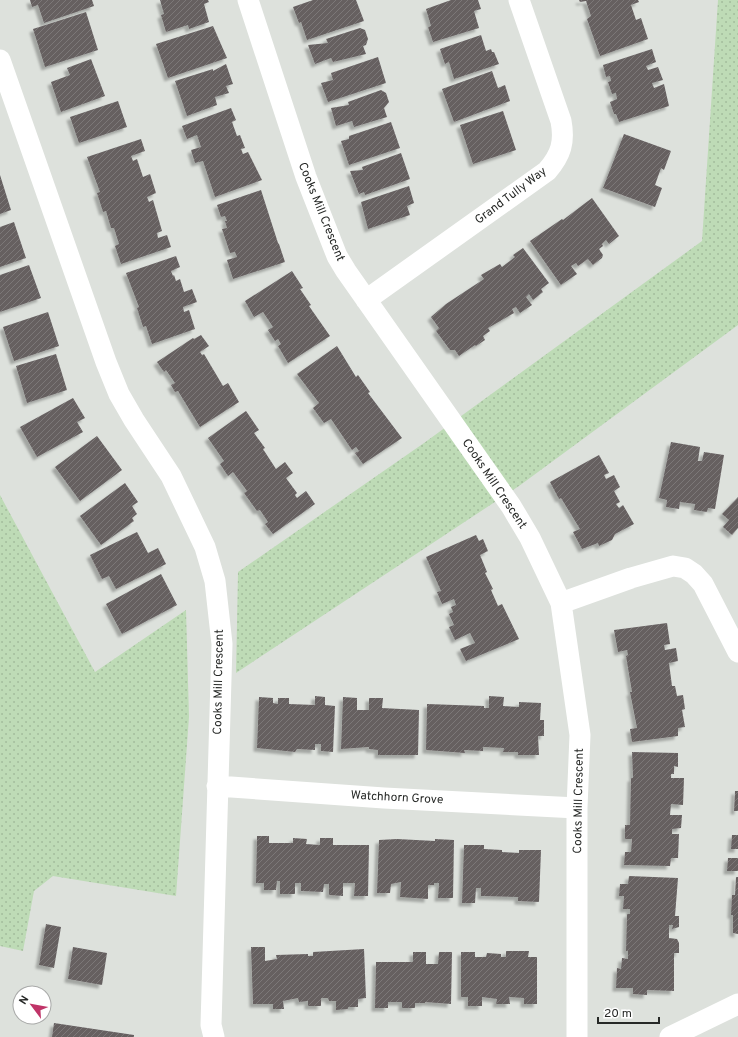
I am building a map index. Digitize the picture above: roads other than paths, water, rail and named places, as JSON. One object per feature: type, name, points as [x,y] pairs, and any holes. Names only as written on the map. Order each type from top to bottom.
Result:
[{"type":"street","name":"Cooks Mill Crescent","points":[[248,0],[306,177],[337,256],[366,300],[511,506],[530,538],[561,603],[580,735],[577,808],[577,1037]]},
{"type":"street","name":"Grand Tully Way","points":[[366,300],[547,171],[562,148],[563,134],[561,121],[519,0]]},
{"type":"street","name":"Cooks Mill Crescent","points":[[0,60],[106,362],[119,394],[134,420],[171,476],[205,547],[215,581],[222,644],[211,1025],[214,1037]]},
{"type":"street","points":[[561,603],[631,578],[673,566],[684,568],[694,574],[703,584],[738,652]]},
{"type":"street","name":"Watchhorn Grove","points":[[217,786],[384,798],[577,808]]},
{"type":"street","points":[[670,1037],[738,1004]]}]
